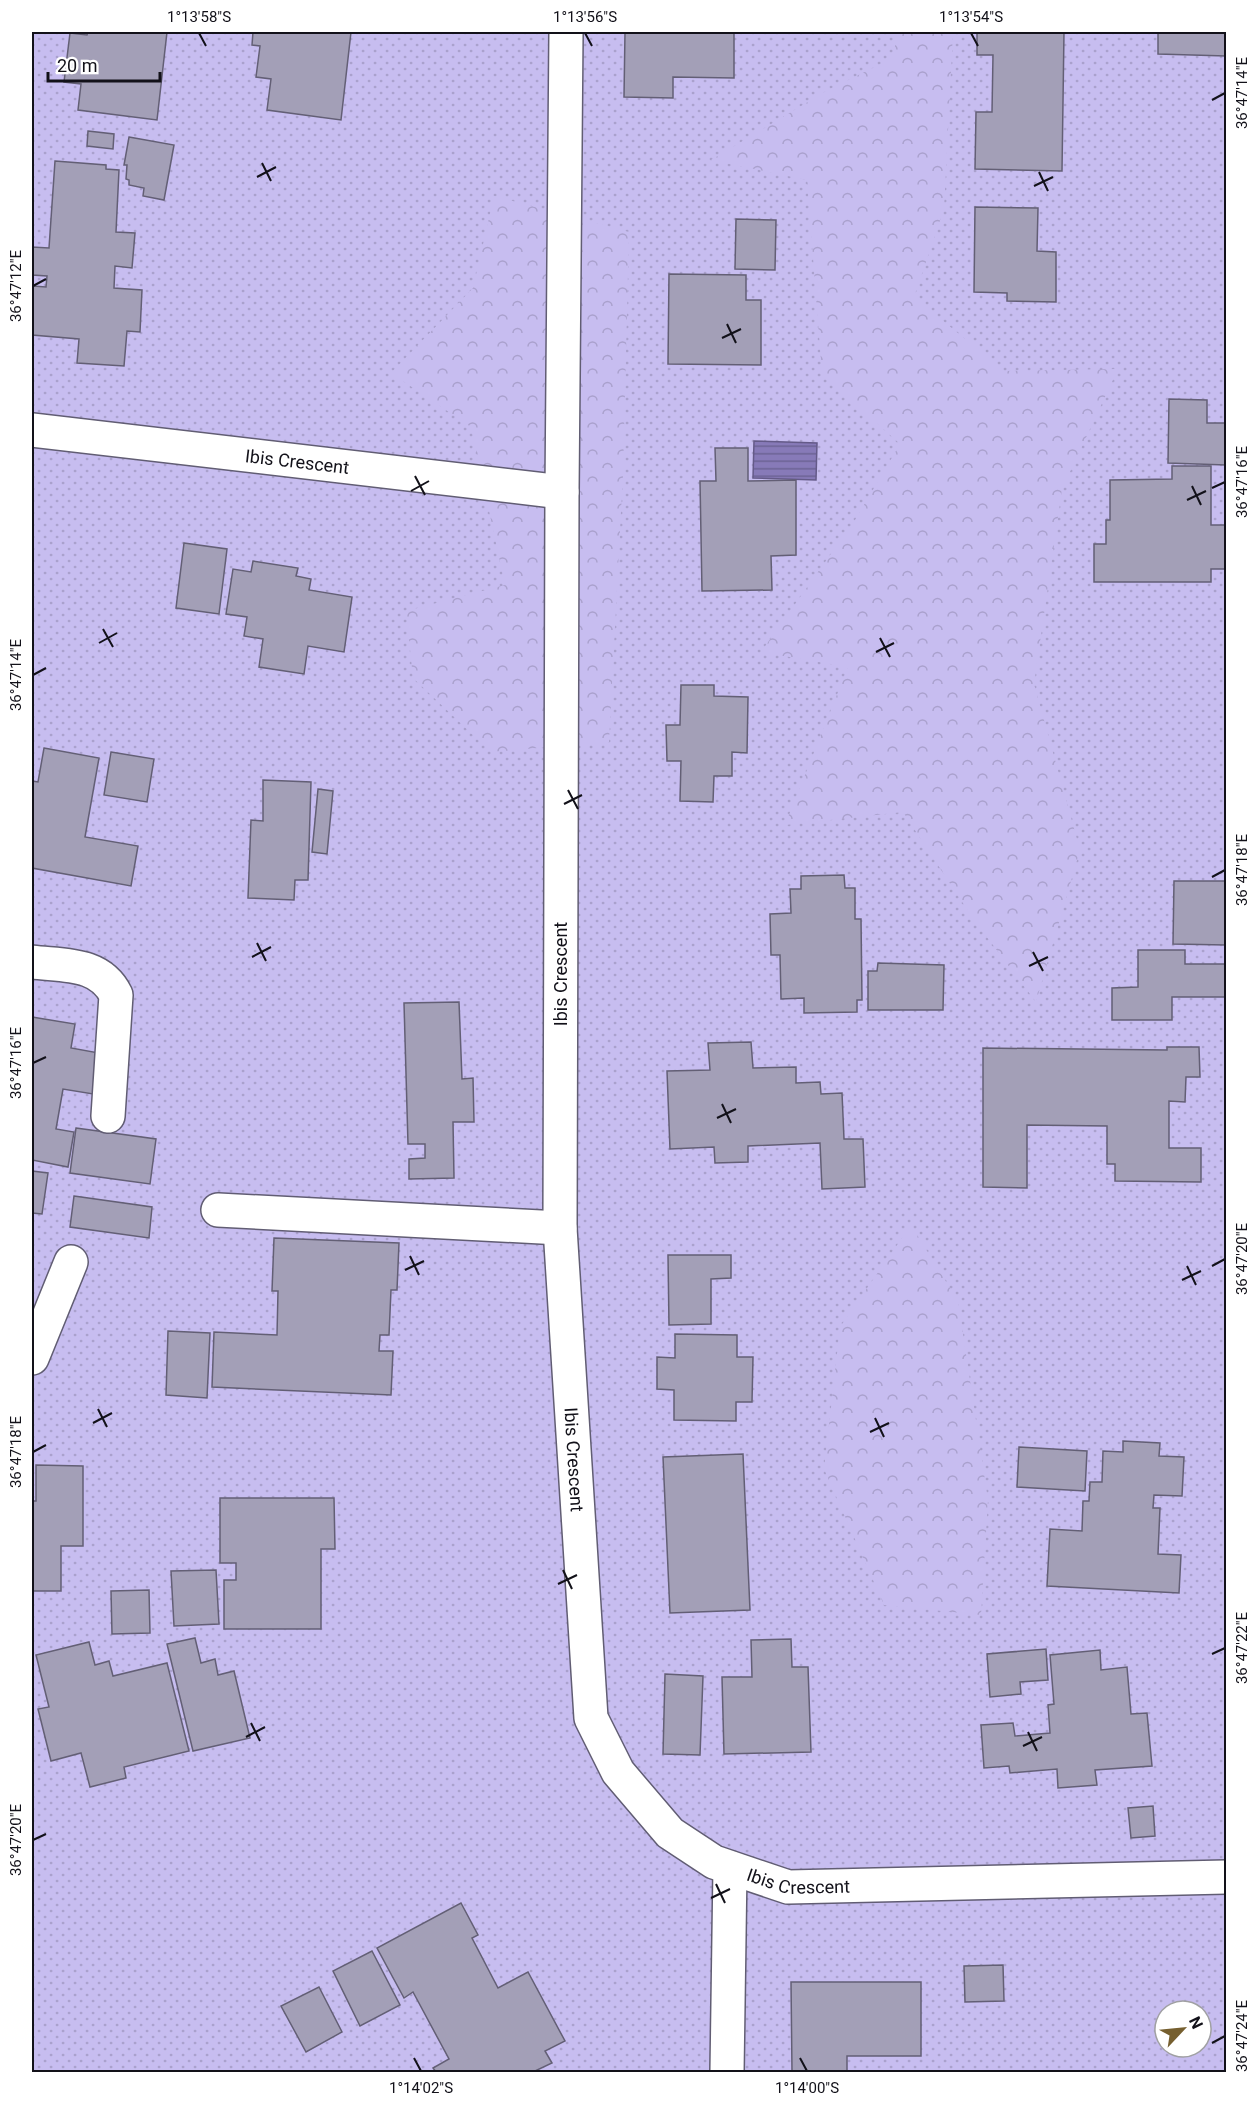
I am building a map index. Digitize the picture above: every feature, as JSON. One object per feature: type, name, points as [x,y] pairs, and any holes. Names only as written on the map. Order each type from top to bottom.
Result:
[{"type":"street","name":"Ibis Crescent","points":[[566,32],[560,1228],[591,1718],[618,1772],[670,1833],[714,1862],[788,1887],[1227,1877]]},
{"type":"street","name":"Ibis Crescent","points":[[32,430],[562,492]]},
{"type":"street","points":[[32,962],[100,974],[116,995],[108,1116]]},
{"type":"street","points":[[218,1210],[560,1228]]},
{"type":"street","points":[[32,1358],[71,1262]]},
{"type":"street","points":[[727,2073],[730,1868]]},
{"type":"green space","points":[[32,32],[1226,32],[1226,2072],[32,2072]]},
{"type":"green space","points":[[895,32],[953,32],[944,209],[914,297],[1004,371],[1118,369],[1062,489],[1034,684],[1080,850],[1036,1002],[974,920],[903,812],[785,825],[848,667],[761,652],[855,520],[900,444],[822,374],[807,180],[711,160],[826,91],[895,57]]},
{"type":"green space","points":[[494,196],[629,232],[623,473],[609,742],[491,752],[413,678],[406,611],[505,585],[471,427],[391,373],[473,288]]},
{"type":"green space","points":[[911,1225],[958,1301],[988,1500],[981,1615],[884,1605],[824,1469],[840,1327]]},
{"type":"shaded area","points":[[754,441],[817,443],[816,480],[753,478]]},
{"type":"building","points":[[88,32],[167,32],[157,120],[78,110],[81,84],[64,82],[70,33],[87,35]]},
{"type":"building","points":[[253,32],[351,32],[341,120],[267,110],[271,79],[256,77],[260,46],[252,45]]},
{"type":"building","points":[[625,32],[734,32],[734,78],[673,77],[673,98],[624,97]]},
{"type":"building","points":[[977,32],[1064,32],[1062,171],[975,169],[976,112],[992,112],[993,55],[977,55]]},
{"type":"building","points":[[1158,32],[1226,32],[1226,56],[1158,54]]},
{"type":"building","points":[[88,131],[114,134],[113,149],[87,146]]},
{"type":"building","points":[[129,137],[174,145],[164,200],[143,196],[144,188],[129,185],[129,180],[126,179],[127,165],[124,165]]},
{"type":"building","points":[[55,161],[106,165],[106,169],[119,170],[116,232],[135,233],[132,268],[115,266],[114,288],[142,290],[140,332],[127,331],[124,366],[77,363],[79,339],[32,335],[33,286],[46,287],[47,276],[32,275],[32,247],[49,248]]},
{"type":"building","points":[[975,207],[1038,208],[1037,251],[1056,252],[1056,302],[1007,301],[1007,293],[974,292]]},
{"type":"building","points":[[736,219],[776,220],[775,270],[735,269]]},
{"type":"building","points":[[669,274],[746,275],[746,300],[761,300],[761,365],[668,364]]},
{"type":"building","points":[[1169,399],[1207,400],[1207,423],[1226,423],[1226,465],[1168,463]]},
{"type":"building","points":[[715,448],[748,448],[748,481],[796,480],[796,555],[771,556],[772,590],[702,591],[700,481],[716,481]]},
{"type":"building","points":[[1172,466],[1211,466],[1211,525],[1226,525],[1226,569],[1211,569],[1211,582],[1094,582],[1094,544],[1106,544],[1106,520],[1110,520],[1110,480],[1172,479]]},
{"type":"building","points":[[184,543],[227,549],[219,614],[176,608]]},
{"type":"building","points":[[253,561],[298,568],[296,576],[311,579],[309,590],[352,597],[344,652],[308,646],[304,674],[259,667],[263,639],[244,636],[247,617],[226,614],[233,569],[251,572]]},
{"type":"building","points":[[681,685],[714,685],[714,696],[748,697],[747,753],[732,752],[732,776],[714,776],[713,802],[680,801],[681,761],[667,761],[666,725],[680,725]]},
{"type":"building","points":[[44,748],[99,758],[85,837],[138,846],[131,886],[32,868],[32,781],[38,782]]},
{"type":"building","points":[[111,752],[154,759],[147,802],[104,795]]},
{"type":"building","points":[[263,780],[311,782],[308,880],[295,880],[294,900],[248,898],[251,820],[263,821]]},
{"type":"building","points":[[318,789],[333,791],[327,854],[312,852]]},
{"type":"building","points":[[844,875],[845,888],[855,888],[855,919],[861,919],[862,1000],[857,1000],[857,1012],[804,1013],[804,998],[781,999],[780,955],[771,955],[770,914],[791,913],[790,889],[801,889],[801,876]]},
{"type":"building","points":[[1174,881],[1226,881],[1226,945],[1173,944]]},
{"type":"building","points":[[1138,950],[1185,950],[1185,964],[1226,964],[1226,997],[1172,997],[1172,1020],[1112,1020],[1112,988],[1138,987]]},
{"type":"building","points":[[878,963],[944,965],[943,1010],[868,1010],[868,971],[877,971]]},
{"type":"building","points":[[459,1002],[462,1079],[473,1078],[474,1122],[453,1122],[454,1178],[409,1179],[409,1159],[425,1158],[425,1144],[408,1144],[404,1003]]},
{"type":"building","points":[[32,1017],[75,1024],[71,1048],[99,1053],[93,1094],[63,1089],[56,1129],[74,1132],[68,1167],[32,1160]]},
{"type":"building","points":[[751,1042],[753,1068],[796,1067],[796,1083],[820,1082],[821,1094],[842,1093],[844,1139],[863,1139],[865,1187],[822,1189],[820,1143],[748,1146],[748,1162],[715,1163],[714,1147],[670,1149],[667,1071],[710,1070],[708,1043]]},
{"type":"building","points":[[1167,1047],[1199,1047],[1200,1077],[1186,1077],[1185,1102],[1169,1101],[1169,1148],[1201,1148],[1201,1182],[1115,1181],[1115,1164],[1107,1164],[1107,1126],[1027,1125],[1027,1188],[983,1187],[983,1048],[1167,1050]]},
{"type":"building","points":[[76,1128],[156,1139],[150,1184],[70,1173]]},
{"type":"building","points":[[32,1171],[48,1173],[42,1214],[32,1213]]},
{"type":"building","points":[[74,1196],[152,1207],[149,1238],[70,1227]]},
{"type":"building","points":[[274,1238],[399,1243],[397,1290],[391,1290],[389,1335],[380,1335],[379,1351],[393,1351],[391,1395],[212,1387],[214,1332],[277,1335],[278,1291],[272,1291]]},
{"type":"building","points":[[668,1255],[731,1255],[731,1278],[711,1279],[711,1324],[669,1325]]},
{"type":"building","points":[[168,1331],[210,1333],[207,1398],[166,1395]]},
{"type":"building","points":[[675,1334],[737,1335],[737,1357],[753,1357],[752,1402],[736,1402],[736,1421],[674,1420],[674,1390],[657,1389],[657,1357],[675,1358]]},
{"type":"building","points":[[1123,1441],[1160,1443],[1159,1456],[1184,1457],[1182,1496],[1154,1495],[1153,1508],[1160,1508],[1158,1554],[1181,1555],[1179,1593],[1047,1586],[1050,1529],[1082,1531],[1083,1501],[1089,1501],[1090,1482],[1102,1482],[1103,1451],[1123,1452]]},
{"type":"building","points":[[1019,1447],[1087,1451],[1085,1491],[1017,1487]]},
{"type":"building","points":[[743,1454],[750,1610],[670,1613],[663,1457]]},
{"type":"building","points":[[36,1465],[83,1466],[83,1546],[61,1546],[61,1591],[32,1591],[32,1501],[36,1501]]},
{"type":"building","points":[[220,1498],[334,1498],[335,1549],[321,1549],[321,1629],[224,1629],[224,1580],[236,1580],[236,1563],[220,1563]]},
{"type":"building","points":[[216,1570],[219,1624],[174,1626],[171,1571]]},
{"type":"building","points":[[149,1590],[150,1633],[112,1634],[111,1591]]},
{"type":"building","points":[[195,1638],[201,1663],[215,1659],[218,1675],[234,1671],[250,1738],[193,1751],[167,1644]]},
{"type":"building","points":[[791,1639],[792,1667],[808,1667],[811,1752],[724,1754],[722,1677],[752,1677],[751,1640]]},
{"type":"building","points":[[89,1642],[95,1665],[109,1661],[113,1676],[167,1663],[189,1751],[124,1767],[126,1778],[90,1787],[81,1753],[51,1761],[38,1709],[49,1707],[36,1655]]},
{"type":"building","points":[[1046,1649],[1048,1680],[1020,1682],[1021,1694],[990,1697],[987,1654]]},
{"type":"building","points":[[1100,1650],[1101,1670],[1127,1667],[1131,1714],[1147,1713],[1152,1766],[1095,1770],[1097,1785],[1058,1788],[1057,1769],[1010,1773],[1009,1766],[984,1768],[981,1725],[1013,1723],[1015,1736],[1050,1733],[1048,1705],[1054,1704],[1050,1655]]},
{"type":"building","points":[[665,1674],[703,1676],[700,1755],[663,1754]]},
{"type":"building","points":[[1153,1806],[1155,1836],[1131,1838],[1128,1808]]},
{"type":"building","points":[[461,1903],[478,1935],[472,1938],[498,1988],[528,1972],[565,2041],[545,2051],[552,2063],[533,2072],[436,2072],[433,2068],[449,2059],[413,1992],[404,1998],[377,1948]]},
{"type":"building","points":[[372,1951],[400,2005],[360,2026],[333,1971]]},
{"type":"building","points":[[1003,1965],[1004,2001],[965,2002],[964,1966]]},
{"type":"building","points":[[791,1982],[921,1982],[921,2056],[847,2056],[847,2072],[792,2072]]},
{"type":"building","points":[[319,1987],[342,2032],[306,2052],[281,2006]]}]
